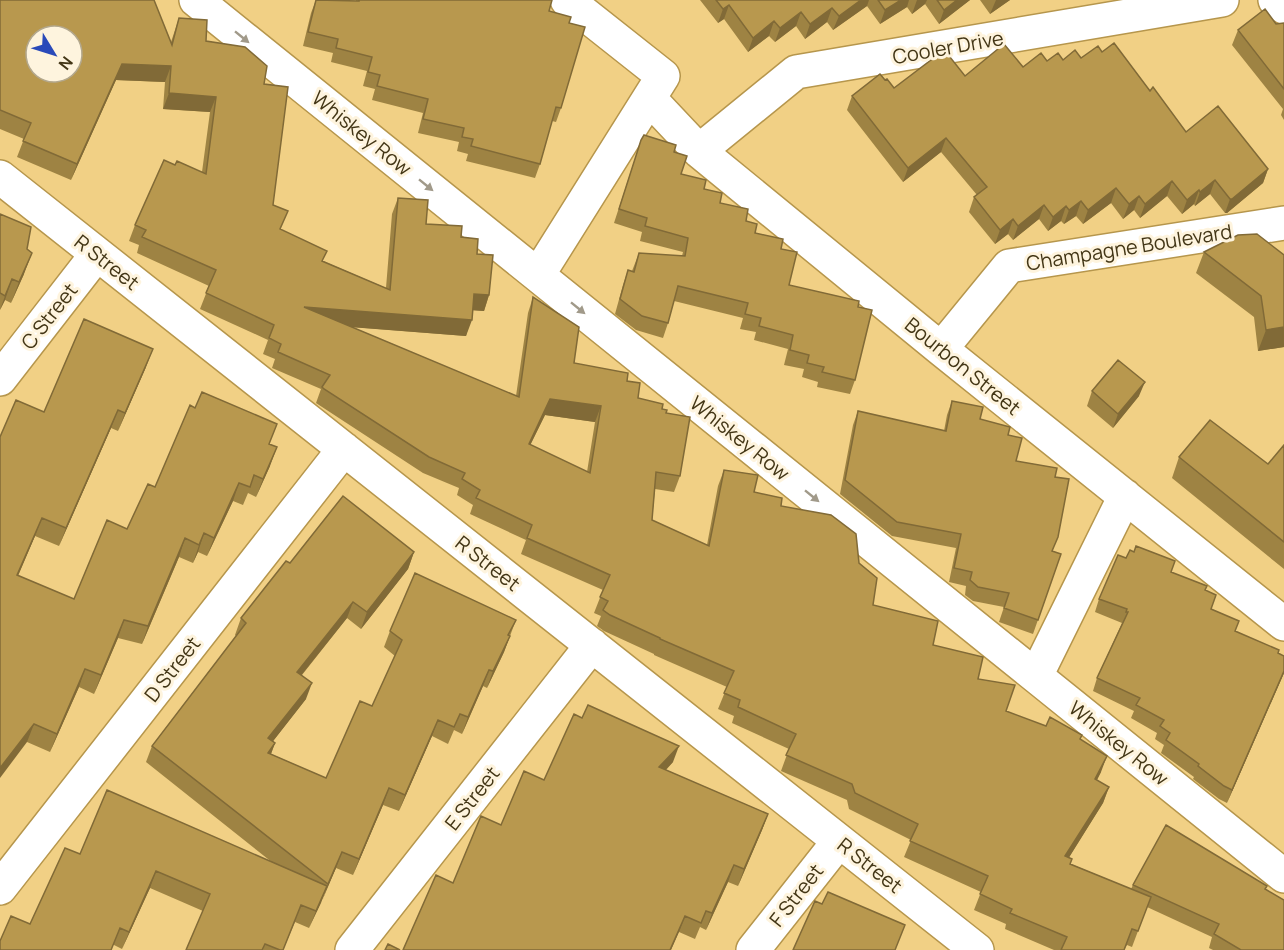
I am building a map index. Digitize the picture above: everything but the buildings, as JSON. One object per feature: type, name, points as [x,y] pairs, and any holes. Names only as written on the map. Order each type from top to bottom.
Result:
[{"type":"lane","name":"Whiskey Row","points":[[196,0],[1284,876]]},
{"type":"lane","name":"Bourbon Street","points":[[567,0],[657,88],[699,151],[941,349],[1284,624]]},
{"type":"lane","name":"Cooler Drive","points":[[699,151],[796,72],[1222,0]]},
{"type":"lane","points":[[1275,0],[1284,7]]},
{"type":"lane","points":[[538,275],[657,88]]},
{"type":"lane","name":"R Street","points":[[0,177],[977,950]]},
{"type":"lane","name":"Champagne Boulevard","points":[[941,349],[1009,266],[1284,223]]},
{"type":"lane","name":"C Street","points":[[0,379],[97,254]]},
{"type":"lane","name":"D Street","points":[[0,888],[344,449]]},
{"type":"lane","points":[[1036,676],[1125,496]]},
{"type":"lane","name":"E Street","points":[[352,950],[592,645]]},
{"type":"lane","name":"F Street","points":[[753,950],[839,841]]}]
